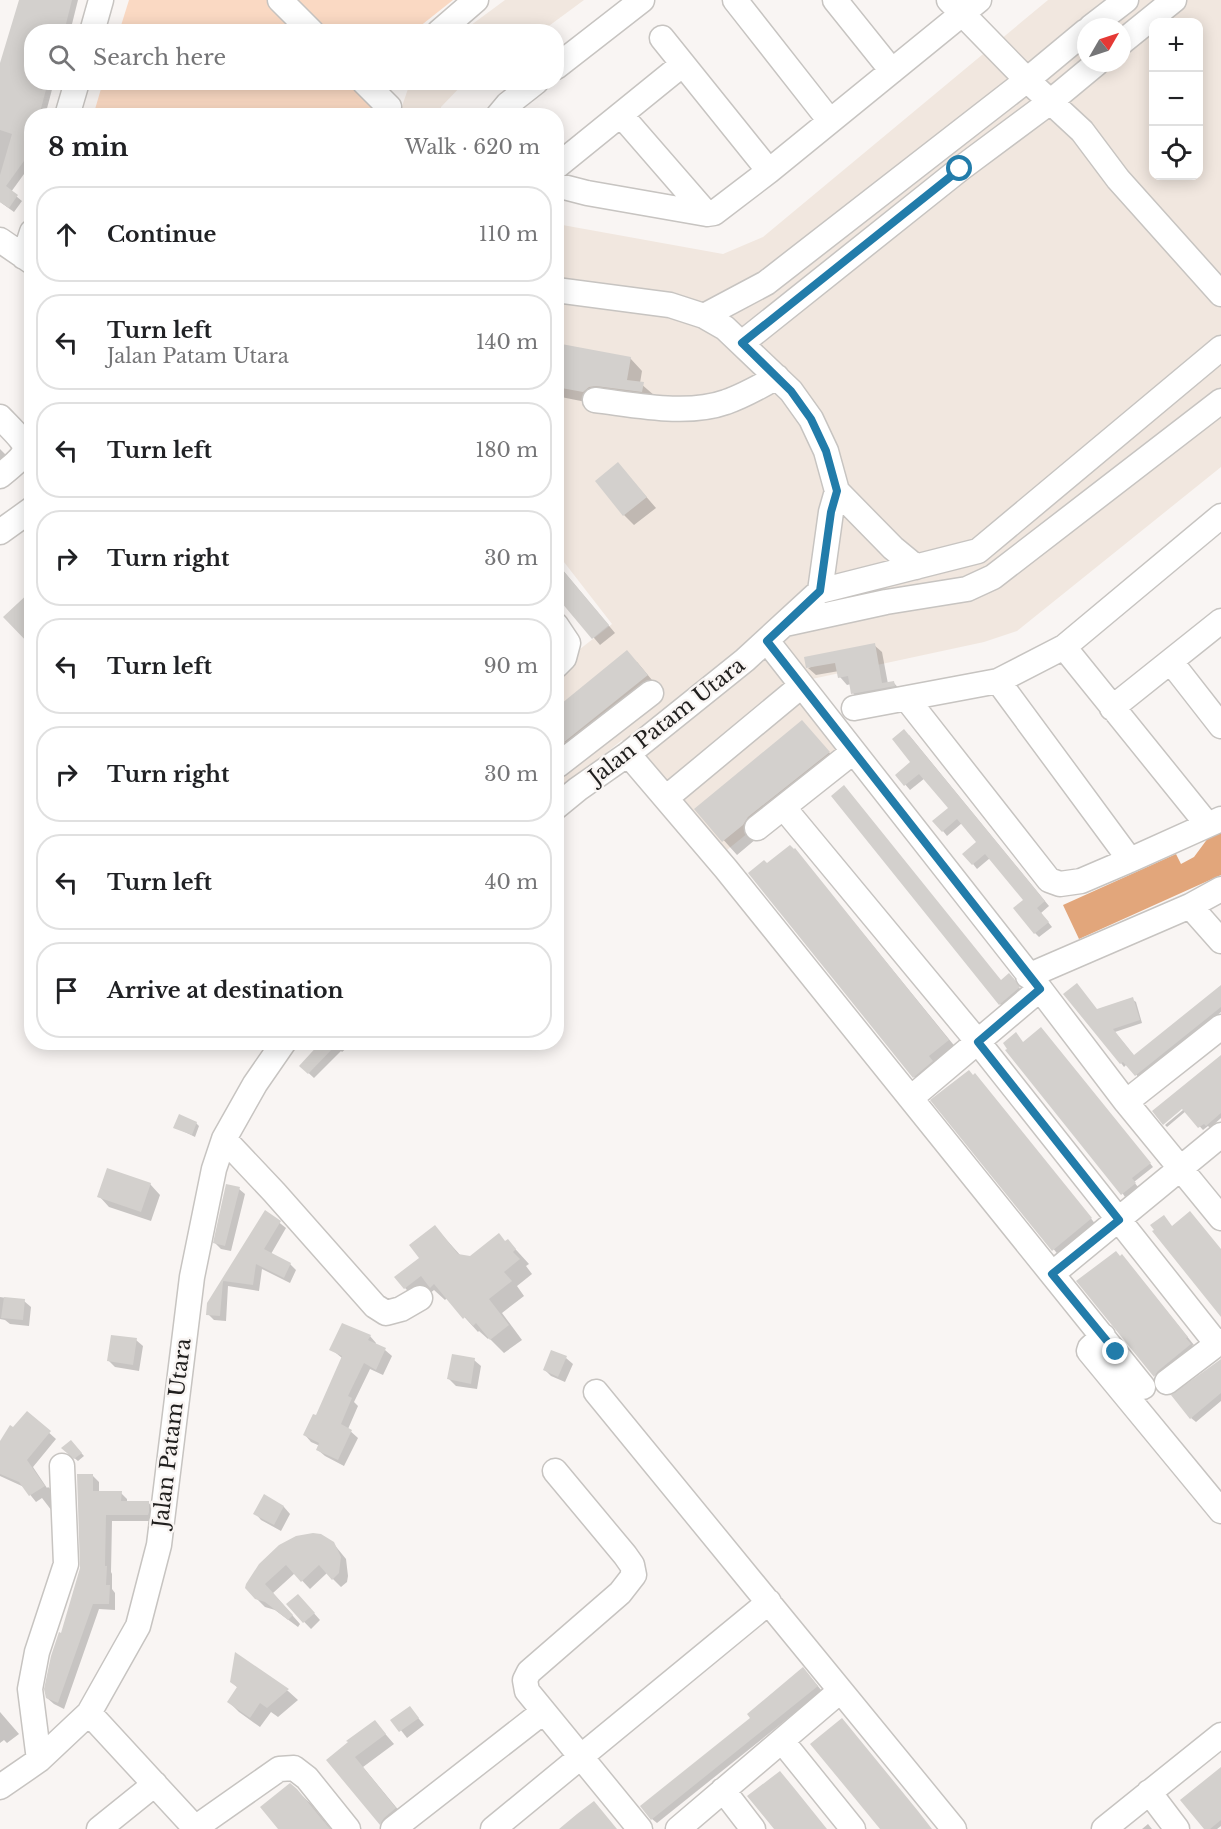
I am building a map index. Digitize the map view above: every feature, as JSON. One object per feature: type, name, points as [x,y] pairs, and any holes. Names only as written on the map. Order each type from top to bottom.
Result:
[{"type":"street","points":[[94,24],[101,0]]},
{"type":"street","points":[[280,0],[304,24]]},
{"type":"street","points":[[448,24],[476,0]]},
{"type":"street","points":[[564,61],[642,0]]},
{"type":"street","points":[[735,0],[830,121]]},
{"type":"street","points":[[835,0],[892,71]]},
{"type":"street","points":[[1102,18],[1126,0]]},
{"type":"street","points":[[1131,35],[1174,0]]},
{"type":"street","points":[[564,188],[707,214],[714,213],[770,171],[892,71],[963,5],[1027,80],[1082,131],[1118,179],[1221,294]]},
{"type":"street","points":[[662,38],[770,171]]},
{"type":"street","points":[[704,316],[766,283],[1077,38]]},
{"type":"street","points":[[564,161],[683,64]]},
{"type":"street","points":[[742,343],[960,169],[1086,72]]},
{"type":"street","points":[[69,108],[75,90]]},
{"type":"street","points":[[371,90],[386,108]]},
{"type":"street","points":[[389,108],[392,90]]},
{"type":"street","points":[[505,108],[526,90]]},
{"type":"street","points":[[621,115],[707,214]]},
{"type":"street","points":[[0,240],[24,257]]},
{"type":"street","points":[[564,291],[670,305],[704,316],[725,328],[791,391],[811,419],[826,451],[837,491],[893,548],[916,567]]},
{"type":"street","points":[[837,491],[831,512],[820,591],[978,551],[1221,348]]},
{"type":"street","points":[[595,400],[663,408],[707,407],[725,402],[777,377]]},
{"type":"street","points":[[1221,401],[993,577],[967,589],[886,602],[775,633],[801,687],[1126,1102],[1221,1218]]},
{"type":"street","points":[[0,417],[21,439],[24,448]]},
{"type":"street","points":[[0,476],[24,456]]},
{"type":"street","points":[[0,532],[24,515]]},
{"type":"street","points":[[854,708],[998,681],[1064,647],[1221,516]]},
{"type":"street","name":"Jalan Patam Utara","points":[[564,800],[628,754],[775,633],[820,591]]},
{"type":"street","points":[[1112,708],[1221,621]]},
{"type":"street","points":[[564,637],[568,643],[568,651],[564,656]]},
{"type":"street","points":[[907,699],[1049,880],[1060,884],[1081,881],[1214,821],[1112,708],[1064,647]]},
{"type":"street","points":[[1171,662],[1221,726]]},
{"type":"street","points":[[998,681],[1131,860]]},
{"type":"street","points":[[666,798],[801,687]]},
{"type":"street","points":[[564,759],[651,693]]},
{"type":"street","points":[[757,828],[853,752]]},
{"type":"street","points":[[628,754],[734,878],[1143,1387]]},
{"type":"street","points":[[564,772],[578,789]]},
{"type":"street","points":[[784,808],[978,1042],[1219,1342],[1167,1382]]},
{"type":"street","points":[[911,1098],[978,1042],[1034,983],[1123,936],[1190,906],[1221,889]]},
{"type":"street","points":[[1190,906],[1221,941]]},
{"type":"street","points":[[1126,1102],[1221,1027]]},
{"type":"street","name":"Jalan Patam Utara","points":[[0,1787],[39,1760],[89,1713],[138,1626],[159,1545],[192,1276],[214,1169],[224,1139],[255,1084],[278,1050]]},
{"type":"street","points":[[1052,1274],[1221,1135]]},
{"type":"street","points":[[224,1139],[375,1306],[386,1313],[401,1309],[420,1298]]},
{"type":"street","points":[[1103,1336],[1089,1351],[1221,1511]]},
{"type":"street","points":[[596,1392],[954,1829]]},
{"type":"street","points":[[39,1760],[30,1689],[38,1652],[66,1564],[62,1466]]},
{"type":"street","points":[[555,1471],[625,1555],[632,1565],[634,1575],[620,1593],[529,1672],[525,1680],[527,1691],[640,1829]]},
{"type":"street","points":[[493,1829],[770,1602]]},
{"type":"street","points":[[678,1829],[840,1691]]},
{"type":"street","points":[[393,1829],[543,1712]]},
{"type":"street","points":[[89,1713],[195,1829],[279,1769],[294,1768],[307,1778],[348,1829]]},
{"type":"street","points":[[1104,1829],[1221,1735]]},
{"type":"street","points":[[782,1741],[853,1829]]},
{"type":"street","points":[[99,1829],[155,1784]]},
{"type":"street","points":[[723,1790],[753,1829]]},
{"type":"street","points":[[1149,1792],[1177,1829]]},
{"type":"shaded area","points":[[129,0],[453,0],[423,24],[122,24]]},
{"type":"shaded area","points":[[505,0],[584,0],[551,24],[472,24]]},
{"type":"shaded area","points":[[1048,0],[1221,0],[1221,467],[1017,631],[984,642],[798,682],[853,748],[717,858],[622,740],[564,787],[564,662],[612,624],[564,562],[564,225],[723,254],[763,237]]},
{"type":"shaded area","points":[[101,90],[372,90],[374,108],[95,108]]},
{"type":"shaded area","points":[[408,90],[457,90],[441,108],[401,108]]},
{"type":"shaded area","points":[[1221,827],[1221,875],[1079,939],[1063,905],[1176,854],[1181,864],[1194,857],[1214,830]]},
{"type":"building","points":[[19,0],[72,0],[66,24],[24,24],[24,90],[46,90],[41,108],[24,108],[24,161],[6,186],[18,195],[9,208],[0,202],[0,175],[12,134],[0,130],[0,63]]},
{"type":"building","points":[[564,344],[631,357],[627,380],[644,382],[642,392],[596,386],[589,387],[583,392],[564,388]]},
{"type":"building","points":[[618,462],[647,497],[623,516],[595,481]]},
{"type":"building","points":[[564,572],[609,625],[592,639],[564,606]]},
{"type":"building","points":[[24,597],[24,639],[3,617]]},
{"type":"building","points":[[875,643],[882,683],[894,681],[895,686],[851,694],[848,676],[838,678],[835,663],[806,668],[804,657]]},
{"type":"building","points":[[627,650],[648,675],[564,742],[564,701]]},
{"type":"building","points":[[802,720],[830,752],[748,817],[743,825],[722,842],[694,809]]},
{"type":"building","points":[[904,729],[1045,901],[1037,908],[1049,922],[1034,934],[1013,908],[1023,900],[985,854],[972,865],[962,854],[976,842],[957,819],[942,832],[932,821],[948,808],[919,774],[904,786],[895,775],[910,762],[892,739]]},
{"type":"building","points":[[844,785],[1001,980],[1009,973],[1020,987],[999,1005],[831,796]]},
{"type":"building","points":[[790,845],[795,848],[949,1040],[929,1056],[933,1061],[913,1078],[748,873],[764,860],[767,863]]},
{"type":"building","points":[[1077,983],[1097,1009],[1133,997],[1140,1020],[1113,1029],[1134,1055],[1221,985],[1221,1007],[1135,1076],[1123,1062],[1120,1064],[1063,994]]},
{"type":"building","points":[[1041,1027],[1151,1163],[1132,1178],[1136,1183],[1121,1195],[1005,1050],[1007,1049],[1003,1043],[1016,1032],[1023,1042]]},
{"type":"building","points":[[314,1050],[331,1050],[308,1074],[299,1066]]},
{"type":"building","points":[[1221,1055],[1221,1113],[1206,1126],[1204,1124],[1198,1128],[1182,1109],[1163,1125],[1152,1111]]},
{"type":"building","points":[[969,1070],[973,1075],[975,1073],[1092,1218],[1052,1251],[930,1100]]},
{"type":"building","points":[[179,1114],[197,1122],[192,1135],[173,1128]]},
{"type":"building","points":[[107,1168],[151,1183],[141,1212],[97,1197]]},
{"type":"building","points":[[226,1184],[240,1187],[225,1246],[213,1243]]},
{"type":"building","points":[[265,1210],[281,1221],[264,1249],[291,1263],[284,1278],[256,1264],[253,1285],[223,1281],[220,1316],[206,1315],[207,1303]]},
{"type":"building","points":[[1190,1211],[1221,1249],[1221,1317],[1152,1231],[1154,1230],[1150,1225],[1164,1215],[1172,1226]]},
{"type":"building","points":[[435,1225],[458,1254],[470,1256],[499,1233],[516,1249],[513,1252],[520,1259],[504,1272],[512,1281],[489,1299],[509,1325],[490,1340],[476,1323],[473,1326],[465,1317],[463,1319],[434,1284],[430,1288],[421,1276],[404,1289],[394,1277],[419,1258],[409,1245]]},
{"type":"building","points":[[1116,1251],[1120,1256],[1122,1254],[1188,1337],[1186,1338],[1191,1344],[1158,1371],[1154,1377],[1076,1281]]},
{"type":"building","points":[[4,1297],[25,1299],[23,1320],[1,1318]]},
{"type":"building","points":[[342,1323],[371,1335],[368,1340],[386,1348],[376,1370],[364,1363],[348,1396],[352,1398],[341,1424],[352,1430],[338,1460],[316,1450],[319,1443],[303,1435],[313,1414],[316,1415],[342,1356],[329,1350]]},
{"type":"building","points":[[111,1335],[137,1338],[133,1365],[107,1361]]},
{"type":"building","points":[[551,1350],[567,1356],[558,1377],[543,1370]]},
{"type":"building","points":[[452,1354],[475,1358],[471,1384],[447,1379]]},
{"type":"building","points":[[1221,1359],[1221,1393],[1190,1419],[1171,1395]]},
{"type":"building","points":[[27,1411],[51,1431],[27,1460],[45,1486],[29,1496],[19,1482],[0,1474],[0,1441],[10,1425],[13,1427]]},
{"type":"building","points":[[71,1440],[82,1453],[74,1459],[61,1448]]},
{"type":"building","points":[[77,1474],[93,1474],[93,1491],[122,1491],[121,1501],[149,1501],[149,1512],[148,1515],[106,1515],[105,1566],[107,1566],[106,1585],[110,1585],[109,1604],[93,1604],[58,1703],[46,1698],[44,1689],[51,1656],[59,1632],[61,1633],[80,1568]]},
{"type":"building","points":[[264,1494],[284,1506],[274,1525],[253,1514]]},
{"type":"building","points":[[321,1534],[334,1542],[341,1557],[339,1573],[332,1580],[319,1565],[301,1582],[286,1565],[265,1584],[293,1615],[288,1620],[265,1602],[255,1599],[245,1588],[246,1584],[259,1564],[279,1545],[296,1536]]},
{"type":"building","points":[[298,1594],[315,1613],[303,1623],[286,1604]]},
{"type":"building","points":[[235,1652],[289,1689],[267,1708],[260,1703],[250,1718],[227,1702],[237,1687],[230,1682]]},
{"type":"building","points":[[803,1667],[818,1686],[651,1820],[640,1806],[750,1718],[747,1714]]},
{"type":"building","points":[[410,1706],[419,1718],[399,1732],[390,1720]]},
{"type":"building","points":[[842,1718],[932,1829],[880,1829],[810,1744]]},
{"type":"building","points":[[375,1720],[386,1734],[355,1757],[396,1808],[384,1818],[380,1825],[326,1760],[348,1742],[346,1741]]},
{"type":"building","points":[[1221,1767],[1221,1820],[1210,1829],[1204,1829],[1180,1800]]},
{"type":"building","points":[[780,1771],[827,1829],[774,1829],[747,1796]]},
{"type":"building","points":[[290,1783],[330,1829],[278,1829],[260,1807]]},
{"type":"building","points":[[594,1801],[617,1829],[559,1829],[577,1814]]},
{"type":"route","points":[[960,169],[742,343],[791,391],[811,419],[826,451],[837,491],[831,512],[820,591],[767,641],[1040,989],[978,1042],[1119,1220],[1052,1274],[1116,1352]]}]
